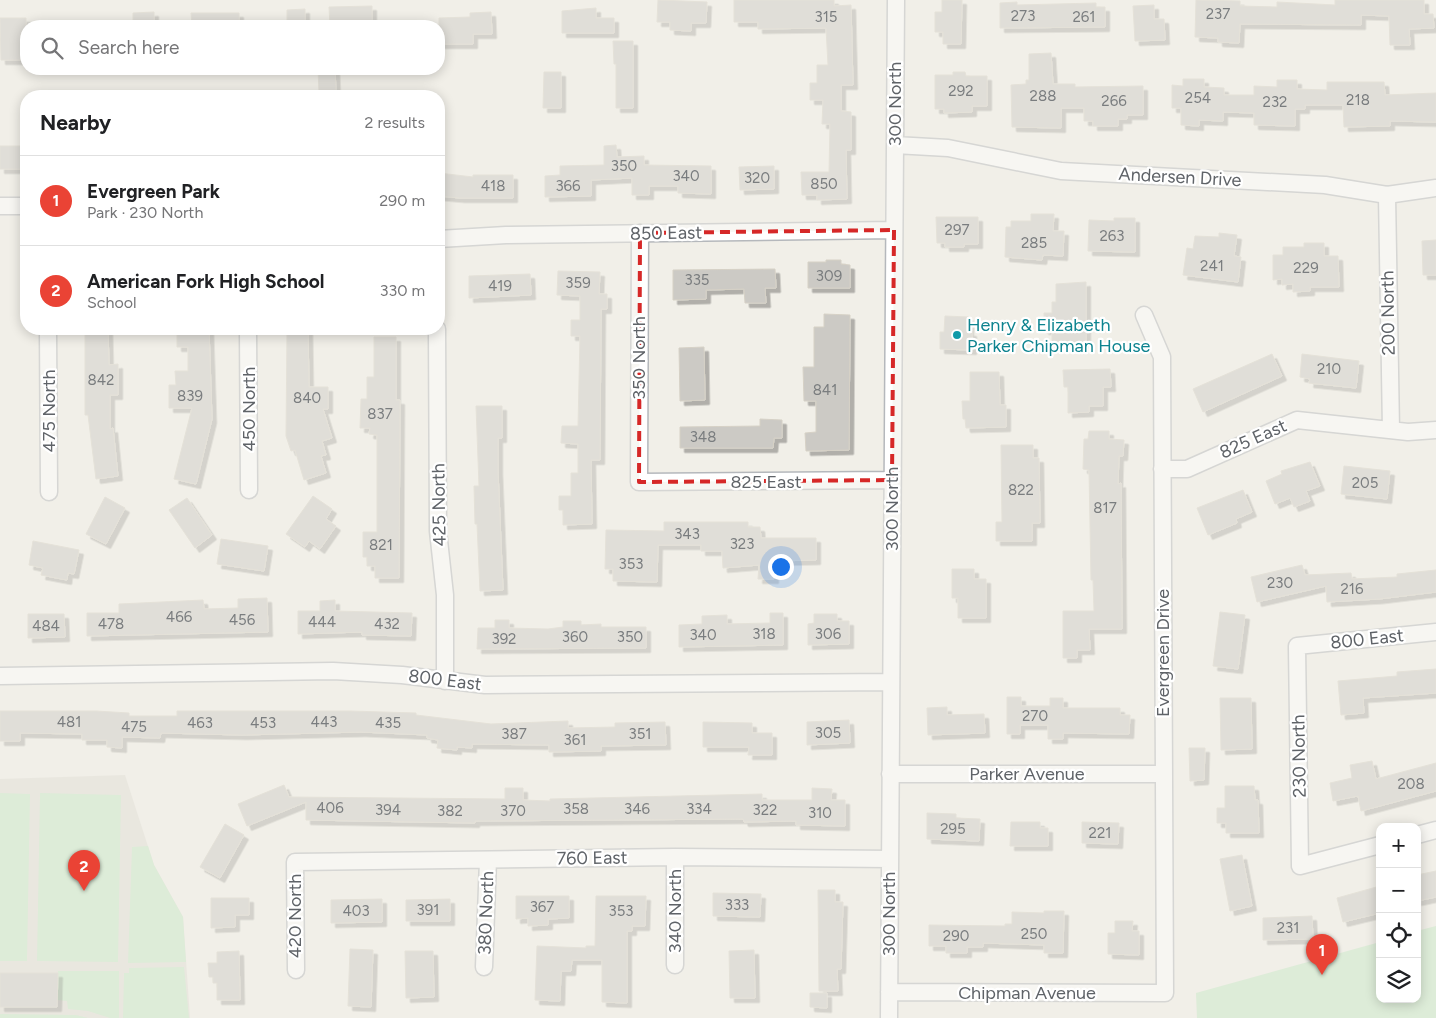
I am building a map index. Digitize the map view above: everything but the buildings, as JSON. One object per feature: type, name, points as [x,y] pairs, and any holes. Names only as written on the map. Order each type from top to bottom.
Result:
[{"type":"street","name":"300 North","points":[[889,1018],[896,0]]},
{"type":"street","name":"Andersen Drive","points":[[895,145],[948,148],[1061,171],[1324,185],[1387,195],[1436,188]]},
{"type":"street","name":"200 North","points":[[1387,195],[1391,430]]},
{"type":"street","points":[[0,206],[20,206]]},
{"type":"street","name":"850 East","points":[[445,239],[506,235],[894,230]]},
{"type":"street","name":"350 North","points":[[639,482],[640,233]]},
{"type":"street","name":"Evergreen Drive","points":[[1144,315],[1162,356],[1165,993]]},
{"type":"street","name":"475 North","points":[[48,335],[49,492]]},
{"type":"street","name":"450 North","points":[[248,335],[249,490]]},
{"type":"street","name":"425 North","points":[[437,335],[438,532],[444,595],[445,680]]},
{"type":"street","name":"825 East","points":[[1162,469],[1187,469],[1297,420],[1408,432],[1436,430]]},
{"type":"street","name":"825 East","points":[[639,482],[892,480]]},
{"type":"street","name":"800 East","points":[[1297,646],[1436,632]]},
{"type":"street","name":"230 North","points":[[1297,646],[1300,866],[1376,846]]},
{"type":"street","name":"800 East","points":[[0,676],[333,671],[402,675],[485,685],[891,682]]},
{"type":"street","name":"Parker Avenue","points":[[890,774],[1164,774]]},
{"type":"street","points":[[1421,834],[1436,830]]},
{"type":"street","name":"760 East","points":[[295,862],[675,857],[890,859]]},
{"type":"street","name":"340 North","points":[[675,857],[675,965]]},
{"type":"street","name":"380 North","points":[[484,967],[488,860]]},
{"type":"street","name":"420 North","points":[[295,862],[296,970]]},
{"type":"street","name":"Chipman Avenue","points":[[889,992],[1165,993]]},
{"type":"highlighted area","points":[[894,230],[892,480],[639,482],[640,233]]},
{"type":"shaded area","points":[[125,775],[154,865],[183,917],[190,1018],[0,1018],[0,779]]},
{"type":"green space","points":[[0,793],[30,794],[27,961],[0,961]]},
{"type":"green space","points":[[40,793],[121,795],[118,962],[37,961]]},
{"type":"green space","points":[[148,846],[154,865],[183,917],[186,962],[128,963],[132,847]]},
{"type":"green space","points":[[1436,926],[1436,1018],[1197,1018],[1196,993],[1376,943],[1376,1003],[1421,1003],[1421,930]]},
{"type":"green space","points":[[184,967],[189,1018],[123,1018],[124,973],[129,973],[129,968]]},
{"type":"green space","points":[[58,971],[119,971],[119,1018],[110,1018],[88,1011],[68,1009],[67,1001],[57,1000]]},
{"type":"green space","points":[[0,1014],[76,1015],[88,1018],[0,1018]]},
{"type":"place","name":"Henry & Elizabeth Parker Chipman House","points":[[957,335]]},
{"type":"place","name":"American Fork High School","points":[[84,891]]},
{"type":"place","name":"Evergreen Park","points":[[1322,975]]}]
